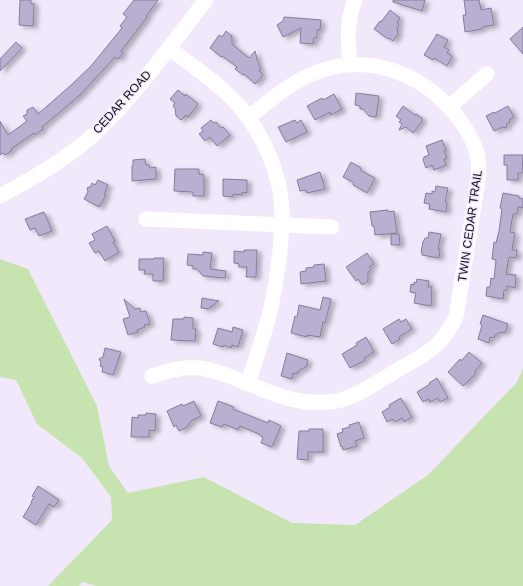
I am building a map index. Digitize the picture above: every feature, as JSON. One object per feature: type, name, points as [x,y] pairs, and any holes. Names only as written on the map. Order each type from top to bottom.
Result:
[{"type":"street","name":"CEDAR ROAD","points":[[0,196],[51,167],[90,137],[116,113],[206,0]]},
{"type":"street","points":[[350,65],[348,46],[349,18],[355,0]]},
{"type":"street","points":[[169,48],[225,93],[248,118],[263,140],[277,179],[280,195],[282,225],[278,265],[271,308],[248,383]]},
{"type":"street","name":"TWIN CEDAR TRAIL","points":[[152,376],[185,368],[199,368],[212,370],[277,395],[301,402],[319,403],[338,401],[350,397],[432,350],[448,332],[456,317],[479,175],[479,160],[471,135],[441,98],[426,85],[395,70],[380,67],[350,65],[334,67],[307,76],[282,92],[248,118]]},
{"type":"street","points":[[449,107],[488,74]]},
{"type":"street","points":[[146,219],[332,227]]},
{"type":"green space","points":[[0,259],[28,269],[97,406],[109,466],[128,493],[204,477],[292,523],[355,525],[428,475],[517,382],[523,368],[523,586],[97,586],[83,582],[79,586],[48,586],[112,520],[111,497],[82,458],[37,424],[16,380],[0,377]]},
{"type":"building","points":[[20,0],[31,0],[31,4],[34,4],[33,26],[19,25]]},
{"type":"building","points":[[134,0],[158,0],[121,51],[123,53],[118,59],[115,57],[80,95],[42,127],[43,129],[35,135],[34,133],[5,155],[3,153],[0,155],[0,121],[8,135],[27,121],[23,116],[27,114],[27,110],[33,107],[38,114],[70,86],[91,66],[122,28],[120,26],[127,17],[123,14]]},
{"type":"building","points":[[393,0],[425,0],[422,11],[393,2]]},
{"type":"building","points":[[464,0],[479,0],[481,10],[491,8],[494,25],[465,32],[463,15],[466,15]]},
{"type":"building","points":[[390,10],[400,18],[397,23],[399,25],[397,28],[398,34],[393,41],[374,29]]},
{"type":"building","points":[[284,17],[321,20],[320,30],[317,30],[317,38],[314,38],[313,44],[300,43],[301,28],[283,37],[277,25],[283,21]]},
{"type":"building","points":[[523,27],[523,54],[510,39]]},
{"type":"building","points":[[226,31],[232,36],[232,44],[249,58],[255,51],[259,66],[261,68],[259,71],[263,75],[255,84],[244,74],[243,75],[235,69],[237,67],[210,48],[219,35],[222,37]]},
{"type":"building","points":[[437,34],[448,40],[444,47],[449,50],[447,53],[452,56],[447,66],[434,58],[433,60],[424,55]]},
{"type":"building","points":[[16,42],[22,48],[0,71],[0,59]]},
{"type":"building","points":[[178,90],[185,96],[186,94],[198,104],[188,117],[186,115],[181,120],[176,116],[175,108],[173,106],[175,103],[170,99]]},
{"type":"building","points":[[356,93],[379,96],[376,117],[369,116],[363,109],[360,109],[360,106],[355,105]]},
{"type":"building","points":[[334,94],[342,109],[331,115],[330,112],[315,120],[307,106],[322,98],[323,100]]},
{"type":"building","points":[[403,106],[415,115],[416,114],[422,118],[422,121],[413,133],[406,127],[399,130],[402,124],[399,122],[401,120],[396,116]]},
{"type":"building","points":[[508,106],[514,117],[509,120],[510,122],[507,124],[506,128],[503,127],[494,131],[486,116]]},
{"type":"building","points":[[211,120],[214,123],[216,122],[221,128],[223,127],[230,135],[217,146],[210,137],[205,141],[199,134],[203,131],[201,128]]},
{"type":"building","points":[[295,120],[297,123],[301,120],[307,132],[286,142],[278,127]]},
{"type":"building","points":[[442,140],[446,150],[444,151],[447,158],[444,159],[446,165],[434,170],[432,165],[426,168],[423,160],[424,157],[429,155],[426,146]]},
{"type":"building","points":[[504,155],[523,155],[522,173],[518,173],[518,180],[507,180],[507,165],[504,165]]},
{"type":"building","points":[[145,159],[146,165],[149,165],[150,168],[156,167],[156,179],[132,181],[133,160]]},
{"type":"building","points":[[351,162],[361,168],[360,170],[375,178],[367,193],[343,177]]},
{"type":"building","points":[[175,169],[199,169],[199,174],[204,175],[204,196],[193,196],[193,192],[174,191]]},
{"type":"building","points":[[320,172],[325,189],[307,193],[306,190],[300,191],[297,180]]},
{"type":"building","points":[[223,179],[247,180],[247,193],[242,192],[242,195],[233,194],[233,197],[223,196]]},
{"type":"building","points":[[98,180],[108,185],[104,194],[106,195],[99,207],[84,199],[88,192],[87,188],[91,186],[92,183],[95,185]]},
{"type":"building","points":[[436,186],[448,188],[445,202],[447,203],[446,212],[429,209],[430,204],[424,203],[426,193],[432,194],[432,191],[435,192]]},
{"type":"building","points":[[503,193],[519,196],[519,198],[523,199],[523,208],[518,207],[517,214],[513,214],[510,232],[515,233],[512,250],[517,250],[516,258],[509,257],[506,274],[516,275],[515,288],[507,286],[507,290],[504,290],[503,299],[486,296],[487,287],[490,287],[491,278],[494,279],[496,260],[492,259],[494,242],[496,243],[499,231],[502,209],[500,208]]},
{"type":"building","points":[[388,210],[388,212],[394,211],[397,233],[375,235],[370,212]]},
{"type":"building","points":[[44,212],[52,231],[39,236],[35,228],[30,230],[25,219]]},
{"type":"building","points":[[107,226],[115,241],[113,242],[119,252],[105,261],[99,251],[95,253],[89,243],[95,240],[92,234]]},
{"type":"building","points":[[429,232],[441,234],[438,249],[440,249],[439,258],[422,255],[421,252],[423,242],[425,238],[428,238]]},
{"type":"building","points":[[391,234],[399,234],[400,245],[391,245]]},
{"type":"building","points":[[244,250],[257,250],[256,277],[246,277],[247,267],[239,267],[239,264],[234,263],[234,251],[244,252]]},
{"type":"building","points":[[203,252],[212,253],[210,269],[226,271],[225,278],[203,276],[197,269],[193,269],[193,266],[187,265],[188,254],[203,255]]},
{"type":"building","points":[[367,253],[374,264],[369,267],[371,270],[368,272],[368,281],[362,285],[358,279],[356,281],[346,267]]},
{"type":"building","points":[[164,258],[163,281],[153,281],[153,274],[144,274],[145,270],[139,270],[139,259]]},
{"type":"building","points":[[324,264],[326,281],[301,284],[300,272],[306,271],[306,268],[314,267],[314,265]]},
{"type":"building","points":[[417,279],[429,281],[428,287],[432,287],[431,306],[414,303],[416,293],[410,292],[411,284],[414,285],[414,282],[416,283]]},
{"type":"building","points":[[323,297],[331,299],[325,323],[323,322],[320,337],[307,335],[307,337],[291,333],[295,316],[297,317],[299,305],[320,310]]},
{"type":"building","points":[[202,298],[219,301],[208,309],[201,308]]},
{"type":"building","points":[[124,299],[135,309],[140,308],[141,312],[146,311],[150,324],[144,325],[145,327],[137,330],[138,332],[128,335],[123,319],[130,317]]},
{"type":"building","points":[[483,315],[508,324],[505,333],[501,332],[495,335],[494,338],[490,337],[489,343],[478,339]]},
{"type":"building","points":[[184,317],[193,318],[193,329],[196,329],[195,341],[171,340],[173,319],[184,319]]},
{"type":"building","points":[[399,319],[401,322],[406,319],[412,329],[399,337],[400,339],[392,344],[383,329]]},
{"type":"building","points":[[233,327],[243,330],[238,347],[232,345],[231,348],[224,345],[223,347],[213,344],[218,328],[232,332]]},
{"type":"building","points":[[366,337],[374,352],[364,358],[365,360],[350,368],[342,354],[357,345],[356,343]]},
{"type":"building","points":[[105,348],[121,352],[113,375],[102,372],[103,367],[100,366],[101,363],[99,359],[103,357]]},
{"type":"building","points":[[469,352],[482,363],[475,371],[475,374],[463,386],[448,372]]},
{"type":"building","points":[[287,353],[308,360],[306,367],[298,371],[297,374],[293,373],[292,379],[281,376]]},
{"type":"building","points":[[437,378],[448,398],[440,402],[438,398],[430,402],[429,399],[423,402],[417,392]]},
{"type":"building","points":[[401,398],[412,417],[404,422],[402,418],[395,422],[393,419],[387,422],[382,412],[390,407],[389,405]]},
{"type":"building","points":[[194,401],[201,416],[191,421],[187,427],[179,431],[176,425],[174,427],[167,411],[182,404],[183,406]]},
{"type":"building","points":[[218,401],[234,407],[233,409],[268,423],[269,420],[281,426],[272,447],[261,443],[263,438],[259,434],[240,426],[238,430],[224,424],[222,427],[210,423]]},
{"type":"building","points":[[146,413],[156,414],[155,431],[149,430],[149,437],[131,437],[132,417],[138,418],[138,415],[146,415]]},
{"type":"building","points":[[359,422],[364,438],[355,441],[357,446],[343,450],[337,434],[343,432],[342,429],[350,427],[349,425]]},
{"type":"building","points":[[309,429],[323,429],[323,452],[308,452],[308,460],[297,459],[299,431],[309,431]]},
{"type":"building","points":[[38,486],[59,500],[54,507],[49,504],[36,525],[23,517],[32,502],[34,497],[32,496]]}]
